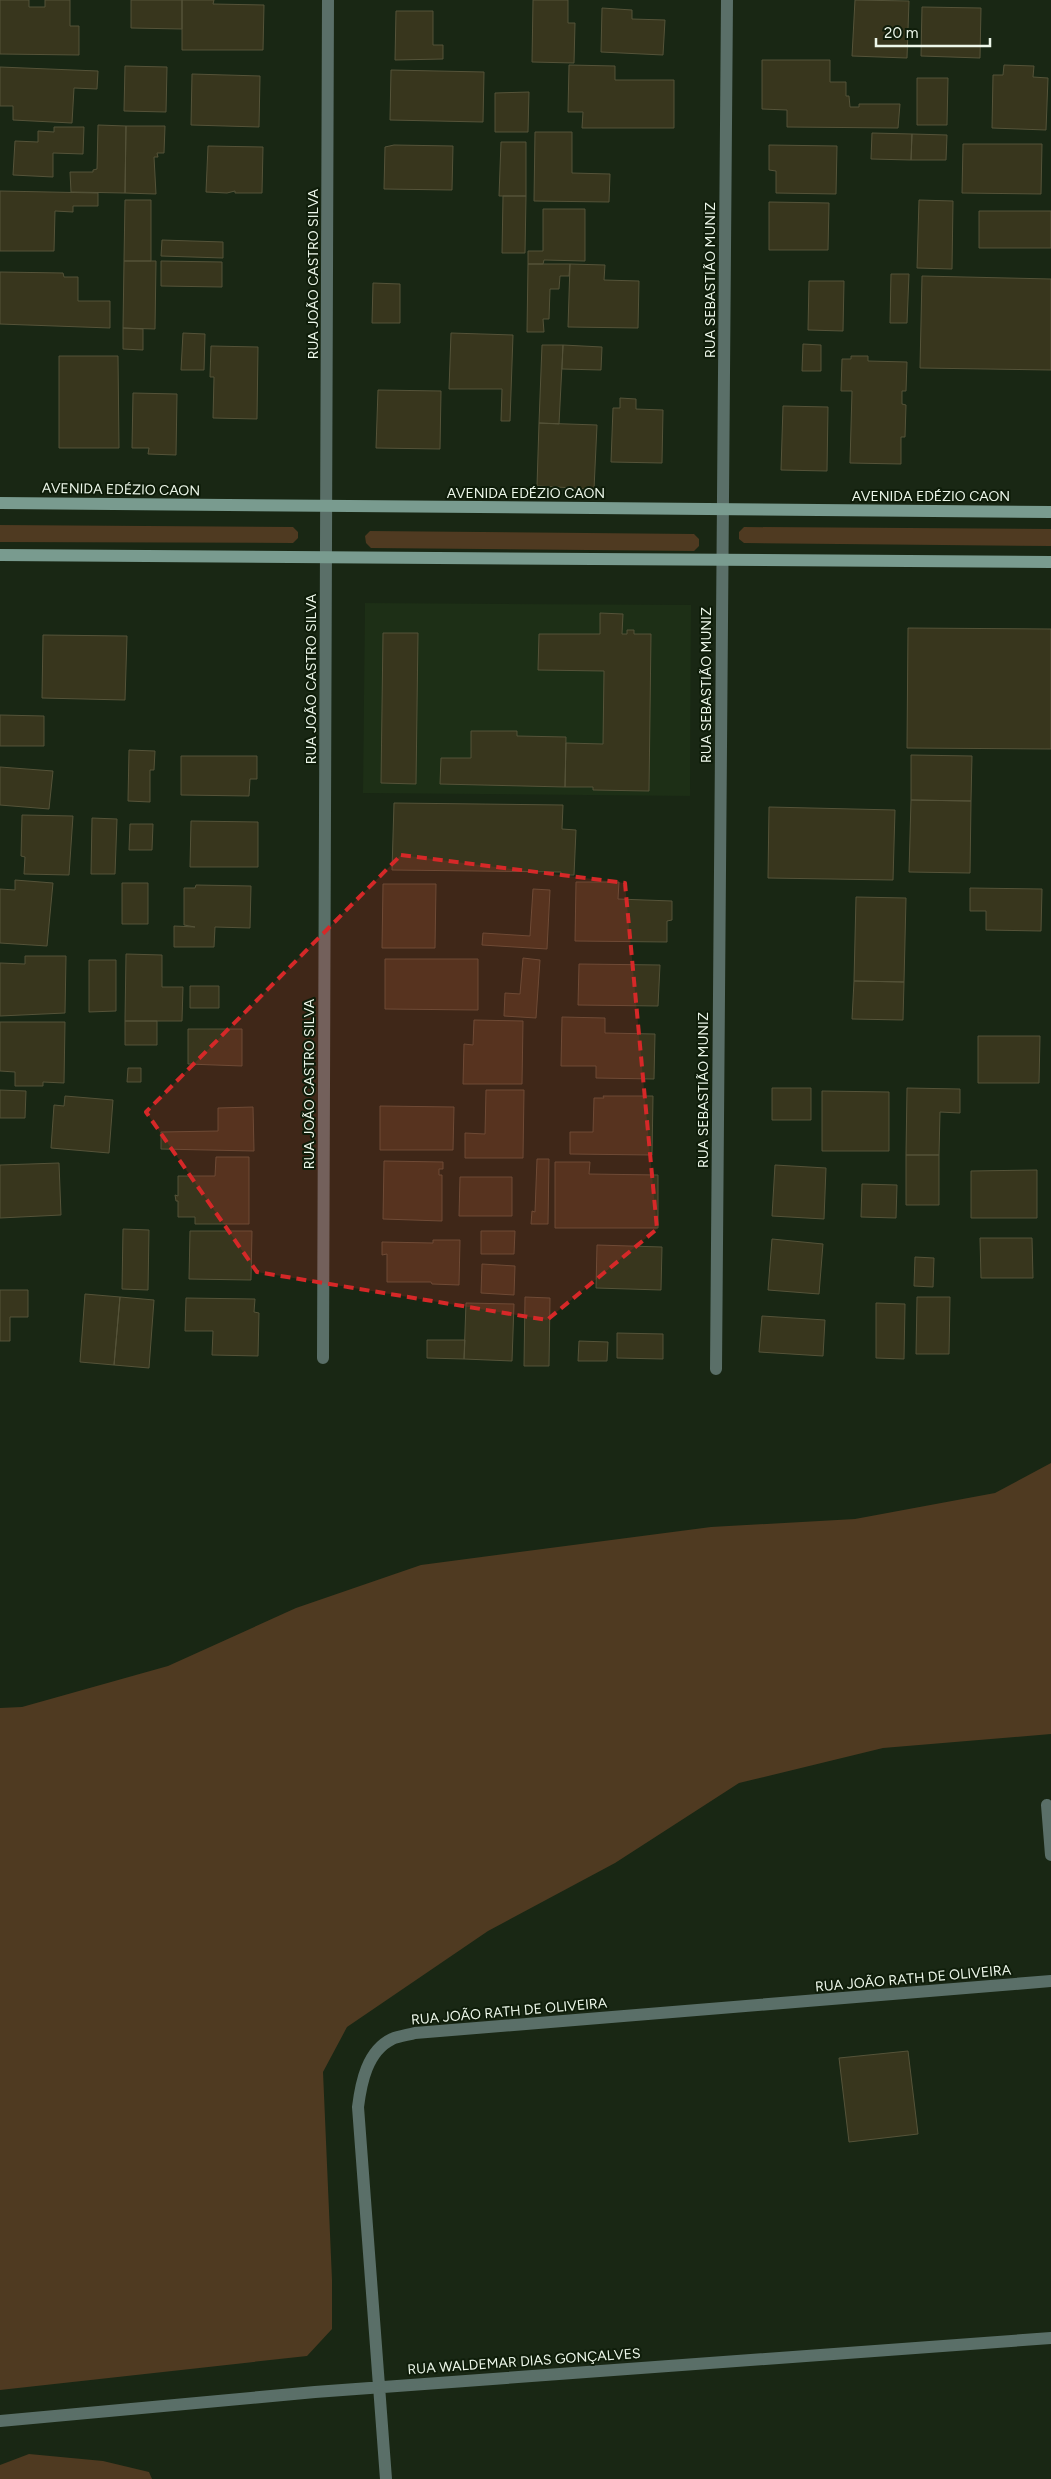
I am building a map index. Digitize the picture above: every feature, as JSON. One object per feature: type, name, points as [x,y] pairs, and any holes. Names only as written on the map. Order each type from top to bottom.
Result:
[{"type":"main road","name":"AVENIDA EDÉZIO CAON","points":[[0,503],[1051,512]]},
{"type":"main road","points":[[0,554],[1051,562]]},
{"type":"street","name":"RUA JOÃO CASTRO SILVA","points":[[323,1358],[328,0]]},
{"type":"street","name":"RUA SEBASTIÃO MUNIZ","points":[[716,1370],[726,0]]},
{"type":"street","points":[[1047,1806],[1051,1855]]},
{"type":"street","name":"RUA JOÃO RATH DE OLIVEIRA","points":[[386,2479],[358,2107],[362,2077],[374,2056],[391,2039],[415,2033],[1051,1981]]},
{"type":"street","name":"RUA WALDEMAR DIAS GONÇALVES","points":[[0,2421],[378,2387],[1051,2338]]},
{"type":"highlighted area","points":[[401,855],[625,883],[657,1229],[547,1320],[257,1272],[146,1112]]},
{"type":"shaded area","points":[[0,525],[293,527],[298,532],[298,538],[293,543],[0,542]]},
{"type":"shaded area","points":[[744,527],[1051,529],[1051,546],[744,543],[739,539],[739,532]]},
{"type":"shaded area","points":[[370,531],[694,534],[699,539],[699,546],[694,551],[371,548],[366,543],[365,536]]},
{"type":"shaded area","points":[[365,603],[691,605],[690,796],[363,793]]},
{"type":"shaded area","points":[[1051,1463],[1051,1734],[883,1748],[739,1783],[615,1863],[488,1931],[347,2027],[323,2072],[332,2280],[332,2329],[307,2356],[0,2390],[0,1708],[22,1707],[168,1666],[296,1608],[421,1565],[711,1527],[855,1519],[995,1493]]},
{"type":"shaded area","points":[[29,2454],[103,2461],[149,2472],[152,2479],[0,2479],[0,2465]]},
{"type":"building","points":[[0,0],[29,0],[29,7],[45,7],[45,0],[70,0],[70,26],[79,26],[79,55],[0,54]]},
{"type":"building","points":[[131,0],[182,0],[182,29],[131,28]]},
{"type":"building","points":[[182,0],[214,0],[213,4],[264,5],[263,50],[182,50]]},
{"type":"building","points":[[533,0],[568,0],[568,23],[575,23],[574,63],[532,62]]},
{"type":"building","points":[[855,0],[909,1],[907,58],[852,56]]},
{"type":"building","points":[[922,7],[981,8],[980,58],[921,56]]},
{"type":"building","points":[[602,8],[632,10],[632,19],[665,20],[663,55],[601,52]]},
{"type":"building","points":[[396,11],[433,11],[433,45],[443,45],[443,59],[395,60]]},
{"type":"building","points":[[762,60],[830,60],[830,82],[846,82],[846,96],[849,96],[850,107],[859,107],[859,104],[900,104],[898,128],[787,127],[787,110],[762,109]]},
{"type":"building","points":[[569,65],[615,66],[615,80],[674,80],[674,128],[582,128],[583,112],[568,112]]},
{"type":"building","points":[[1004,65],[1034,66],[1033,77],[1048,78],[1046,130],[992,128],[993,75],[1003,75]]},
{"type":"building","points":[[125,66],[167,67],[166,112],[124,111]]},
{"type":"building","points":[[0,67],[98,71],[97,89],[74,88],[72,123],[13,120],[13,106],[0,106]]},
{"type":"building","points":[[391,70],[484,72],[483,122],[390,120]]},
{"type":"building","points":[[192,74],[260,76],[259,127],[191,125]]},
{"type":"building","points":[[917,78],[948,78],[947,125],[917,125]]},
{"type":"building","points":[[529,92],[528,132],[495,132],[495,93]]},
{"type":"building","points":[[98,125],[126,126],[125,193],[71,192],[70,172],[93,172],[93,170],[97,169]]},
{"type":"building","points":[[126,126],[165,126],[164,153],[157,153],[158,157],[154,157],[156,194],[125,193]]},
{"type":"building","points":[[54,127],[84,127],[83,154],[53,153],[53,177],[13,175],[15,141],[38,142],[38,131],[54,132]]},
{"type":"building","points":[[535,132],[572,132],[572,173],[610,174],[609,202],[534,201]]},
{"type":"building","points":[[872,133],[912,134],[911,160],[871,159]]},
{"type":"building","points":[[912,134],[947,135],[946,160],[911,160]]},
{"type":"building","points":[[501,142],[526,142],[526,196],[499,196]]},
{"type":"building","points":[[963,144],[1042,144],[1041,194],[962,193]]},
{"type":"building","points":[[394,145],[453,146],[452,190],[384,189],[385,147]]},
{"type":"building","points":[[769,145],[837,146],[836,194],[776,193],[776,171],[769,170]]},
{"type":"building","points":[[208,146],[263,147],[262,193],[235,193],[235,191],[227,193],[206,192]]},
{"type":"building","points":[[0,191],[98,193],[98,206],[73,206],[73,212],[55,211],[54,251],[0,251]]},
{"type":"building","points":[[503,196],[526,196],[525,253],[502,253]]},
{"type":"building","points":[[125,200],[151,200],[151,261],[124,261]]},
{"type":"building","points":[[919,200],[953,201],[952,269],[917,268]]},
{"type":"building","points":[[769,202],[829,203],[828,250],[769,250]]},
{"type":"building","points":[[543,209],[585,209],[585,261],[544,260],[543,264],[528,264],[528,251],[543,251]]},
{"type":"building","points":[[979,211],[1051,211],[1051,248],[979,248]]},
{"type":"building","points":[[162,240],[223,242],[223,258],[161,256]]},
{"type":"building","points":[[124,261],[156,261],[155,329],[123,328]]},
{"type":"building","points":[[161,261],[222,262],[222,287],[161,286]]},
{"type":"building","points":[[528,264],[570,264],[569,276],[560,276],[559,289],[550,289],[549,319],[543,319],[544,332],[527,332]]},
{"type":"building","points":[[570,264],[605,265],[604,280],[639,281],[638,328],[568,327]]},
{"type":"building","points":[[0,272],[63,273],[64,277],[78,277],[78,301],[110,301],[110,328],[0,324]]},
{"type":"building","points":[[891,274],[909,274],[907,323],[890,323]]},
{"type":"building","points":[[922,276],[1051,279],[1051,370],[920,368]]},
{"type":"building","points":[[809,281],[844,281],[843,331],[808,330]]},
{"type":"building","points":[[373,283],[400,284],[400,323],[372,323]]},
{"type":"building","points":[[123,328],[143,329],[143,350],[123,349]]},
{"type":"building","points":[[183,333],[205,334],[204,370],[181,370]]},
{"type":"building","points":[[451,333],[513,335],[510,421],[501,421],[502,389],[449,389]]},
{"type":"building","points":[[803,344],[821,345],[821,371],[802,371]]},
{"type":"building","points":[[542,345],[563,345],[559,424],[539,423]]},
{"type":"building","points":[[563,345],[602,347],[601,370],[562,369]]},
{"type":"building","points":[[211,346],[258,347],[257,419],[213,418],[214,377],[210,377]]},
{"type":"building","points":[[59,356],[118,356],[119,448],[59,448]]},
{"type":"building","points":[[851,356],[868,356],[868,361],[907,362],[906,391],[902,391],[902,404],[906,405],[905,437],[901,437],[901,464],[850,463],[852,391],[841,391],[842,359],[851,359]]},
{"type":"building","points":[[378,390],[441,391],[440,449],[376,448]]},
{"type":"building","points":[[133,393],[177,394],[176,455],[148,454],[149,448],[132,448]]},
{"type":"building","points":[[620,398],[636,399],[636,409],[663,410],[662,463],[611,462],[613,408],[620,408]]},
{"type":"building","points":[[783,406],[828,407],[827,471],[781,470]]},
{"type":"building","points":[[539,423],[597,425],[594,489],[537,486]]},
{"type":"building","points":[[600,613],[623,614],[622,634],[627,634],[627,630],[634,630],[634,634],[651,634],[649,791],[593,790],[593,787],[565,787],[566,743],[603,744],[604,671],[538,670],[539,634],[600,634]]},
{"type":"building","points":[[908,628],[1051,629],[1051,749],[907,748]]},
{"type":"building","points":[[383,633],[418,633],[416,784],[381,783]]},
{"type":"building","points":[[43,635],[127,636],[125,700],[42,698]]},
{"type":"building","points":[[0,715],[44,716],[44,746],[0,746]]},
{"type":"building","points":[[471,731],[517,731],[517,736],[566,737],[565,787],[440,784],[441,758],[471,758]]},
{"type":"building","points":[[129,750],[155,751],[154,770],[150,770],[150,802],[128,801]]},
{"type":"building","points":[[911,755],[972,756],[971,801],[911,800]]},
{"type":"building","points":[[181,756],[257,756],[257,779],[250,779],[249,796],[181,795]]},
{"type":"building","points":[[0,767],[53,771],[49,809],[0,805]]},
{"type":"building","points":[[911,800],[971,801],[970,873],[909,872]]},
{"type":"building","points":[[394,803],[563,805],[562,829],[576,830],[574,875],[561,875],[561,872],[392,870]]},
{"type":"building","points":[[769,807],[895,810],[893,880],[768,878]]},
{"type":"building","points":[[22,815],[73,816],[69,875],[24,874],[25,857],[21,856]]},
{"type":"building","points":[[92,818],[117,819],[115,874],[91,874]]},
{"type":"building","points":[[191,821],[258,822],[258,867],[190,867]]},
{"type":"building","points":[[130,824],[153,824],[152,850],[129,850]]},
{"type":"building","points":[[15,880],[53,883],[47,946],[0,943],[0,889],[15,890]]},
{"type":"building","points":[[576,882],[619,882],[618,899],[672,901],[672,920],[667,921],[667,942],[575,941]]},
{"type":"building","points":[[122,883],[148,883],[148,924],[122,924]]},
{"type":"building","points":[[383,884],[436,884],[435,948],[382,948]]},
{"type":"building","points":[[196,885],[251,886],[250,928],[215,927],[214,947],[174,947],[174,926],[195,927],[184,925],[184,888],[195,888]]},
{"type":"building","points":[[970,888],[1042,889],[1041,931],[986,930],[986,911],[970,911]]},
{"type":"building","points":[[533,889],[550,890],[547,949],[482,945],[483,933],[530,936]]},
{"type":"building","points":[[856,897],[906,898],[904,982],[854,981]]},
{"type":"building","points":[[126,954],[162,955],[162,987],[183,987],[182,1021],[125,1021]]},
{"type":"building","points":[[25,956],[66,956],[65,1013],[0,1016],[0,963],[25,964]]},
{"type":"building","points":[[523,958],[540,960],[536,1018],[504,1016],[505,993],[520,994]]},
{"type":"building","points":[[385,959],[478,959],[478,1010],[385,1009]]},
{"type":"building","points":[[89,960],[116,960],[116,1011],[89,1012]]},
{"type":"building","points":[[579,964],[660,965],[658,1006],[578,1005]]},
{"type":"building","points":[[854,981],[904,982],[903,1020],[852,1019]]},
{"type":"building","points":[[190,986],[219,986],[219,1008],[190,1008]]},
{"type":"building","points":[[562,1017],[605,1018],[605,1033],[655,1034],[654,1079],[596,1078],[596,1066],[561,1066]]},
{"type":"building","points":[[474,1020],[523,1021],[522,1084],[463,1084],[464,1044],[473,1045]]},
{"type":"building","points":[[125,1021],[157,1021],[157,1045],[125,1045]]},
{"type":"building","points":[[0,1022],[65,1022],[64,1083],[43,1082],[43,1086],[15,1086],[15,1072],[0,1071]]},
{"type":"building","points":[[188,1029],[242,1029],[242,1066],[188,1064]]},
{"type":"building","points":[[978,1036],[1040,1036],[1039,1083],[978,1083]]},
{"type":"building","points":[[128,1068],[141,1068],[141,1082],[127,1082]]},
{"type":"building","points":[[772,1088],[811,1088],[811,1120],[772,1120]]},
{"type":"building","points":[[907,1088],[960,1089],[960,1113],[940,1112],[939,1155],[906,1155]]},
{"type":"building","points":[[0,1090],[26,1091],[25,1118],[0,1118]]},
{"type":"building","points":[[486,1090],[524,1090],[523,1158],[465,1158],[465,1133],[485,1134]]},
{"type":"building","points":[[822,1091],[889,1092],[889,1151],[822,1151]]},
{"type":"building","points":[[65,1096],[113,1100],[109,1153],[51,1148],[54,1105],[64,1106]]},
{"type":"building","points":[[603,1096],[653,1096],[652,1155],[570,1154],[570,1132],[593,1132],[594,1098],[604,1098]]},
{"type":"building","points":[[380,1106],[454,1107],[453,1150],[380,1150]]},
{"type":"building","points":[[253,1107],[254,1151],[161,1149],[161,1132],[218,1131],[218,1108]]},
{"type":"building","points":[[906,1155],[939,1155],[939,1205],[906,1205]]},
{"type":"building","points":[[216,1157],[249,1157],[249,1224],[195,1224],[195,1217],[178,1217],[178,1201],[176,1201],[175,1195],[178,1196],[178,1176],[215,1176]]},
{"type":"building","points":[[537,1159],[549,1159],[548,1224],[531,1224],[532,1211],[535,1212]]},
{"type":"building","points":[[384,1161],[443,1162],[443,1169],[439,1169],[439,1175],[442,1175],[442,1221],[383,1219]]},
{"type":"building","points":[[555,1162],[590,1162],[589,1174],[658,1175],[658,1228],[555,1228]]},
{"type":"building","points":[[59,1163],[61,1215],[0,1218],[0,1165]]},
{"type":"building","points":[[775,1165],[826,1168],[824,1219],[772,1216]]},
{"type":"building","points":[[1037,1170],[1037,1218],[971,1218],[971,1171]]},
{"type":"building","points":[[460,1177],[512,1177],[512,1216],[459,1216]]},
{"type":"building","points":[[862,1184],[897,1185],[896,1218],[861,1217]]},
{"type":"building","points":[[123,1229],[149,1230],[148,1290],[122,1289]]},
{"type":"building","points":[[190,1231],[252,1231],[251,1280],[189,1279]]},
{"type":"building","points":[[481,1231],[515,1231],[514,1254],[481,1254]]},
{"type":"building","points":[[980,1238],[1032,1238],[1033,1278],[981,1278]]},
{"type":"building","points":[[772,1239],[823,1244],[819,1294],[768,1290]]},
{"type":"building","points":[[433,1240],[460,1240],[459,1285],[432,1284],[431,1282],[387,1282],[387,1254],[382,1255],[382,1242],[433,1243]]},
{"type":"building","points":[[597,1245],[662,1247],[661,1290],[596,1288]]},
{"type":"building","points":[[915,1257],[934,1258],[933,1287],[914,1286]]},
{"type":"building","points":[[482,1264],[515,1266],[514,1295],[481,1293]]},
{"type":"building","points":[[0,1290],[28,1290],[28,1317],[10,1317],[10,1341],[0,1341]]},
{"type":"building","points":[[85,1294],[120,1297],[114,1365],[80,1362]]},
{"type":"building","points":[[120,1297],[154,1300],[149,1368],[114,1365]]},
{"type":"building","points":[[525,1297],[550,1298],[549,1366],[524,1366]]},
{"type":"building","points":[[917,1297],[950,1297],[949,1354],[916,1354]]},
{"type":"building","points":[[186,1298],[255,1299],[254,1312],[259,1313],[258,1356],[212,1355],[213,1331],[185,1331]]},
{"type":"building","points":[[466,1303],[514,1304],[512,1361],[464,1359]]},
{"type":"building","points":[[876,1303],[905,1304],[904,1359],[876,1358]]},
{"type":"building","points":[[762,1316],[825,1320],[823,1356],[759,1352]]},
{"type":"building","points":[[617,1333],[663,1334],[663,1359],[617,1358]]},
{"type":"building","points":[[427,1340],[465,1340],[464,1359],[427,1358]]},
{"type":"building","points":[[579,1341],[608,1342],[607,1361],[578,1361]]},
{"type":"building","points":[[908,2051],[918,2134],[849,2142],[839,2058]]}]
